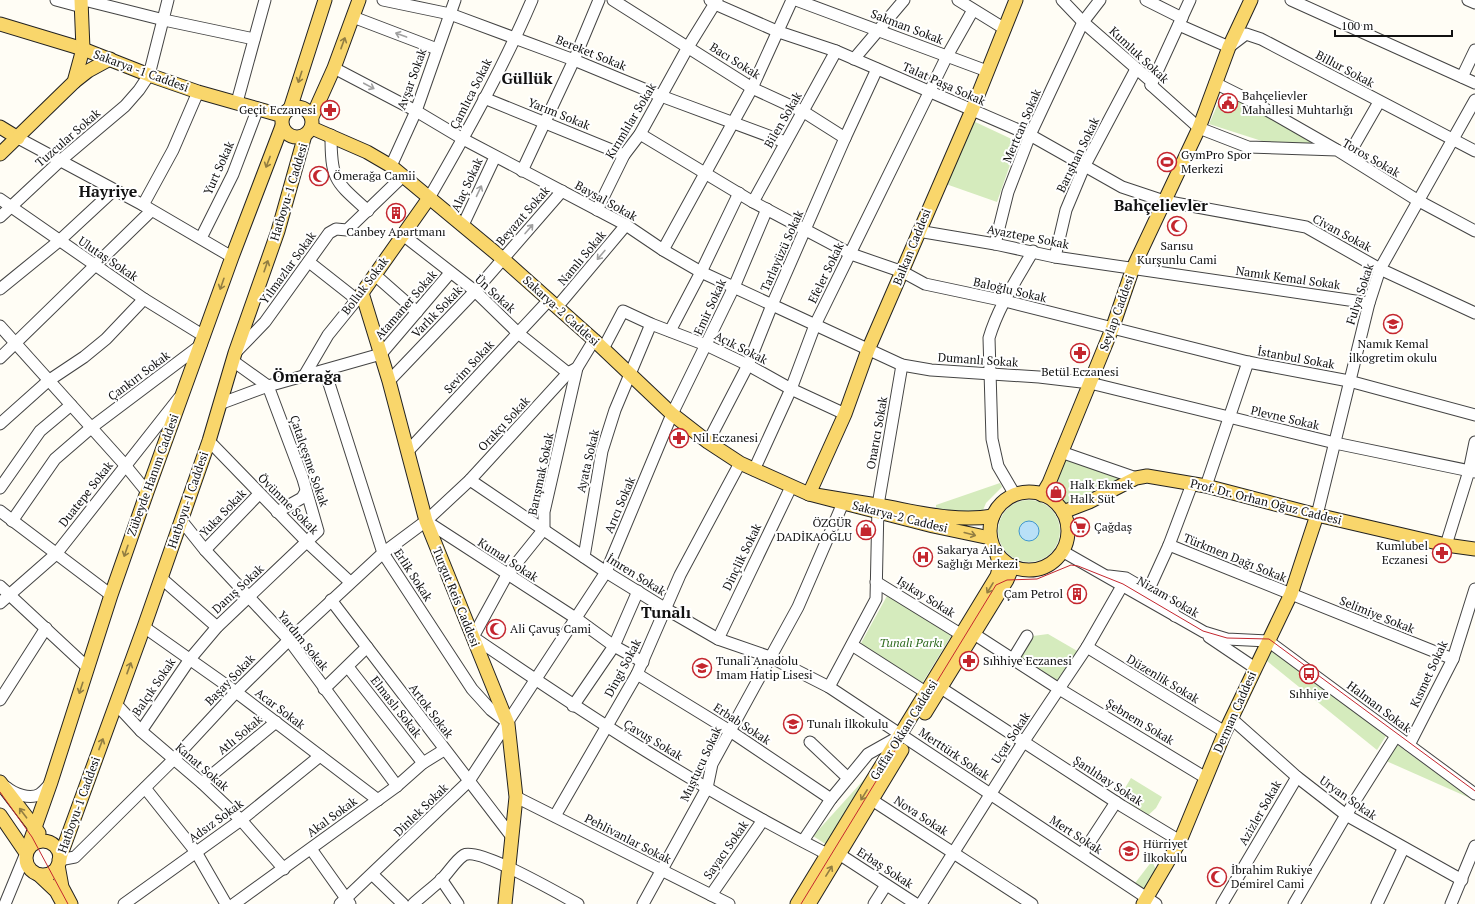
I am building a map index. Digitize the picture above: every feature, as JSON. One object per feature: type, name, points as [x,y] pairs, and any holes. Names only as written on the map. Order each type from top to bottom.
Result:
[{"type":"main road","name":"Zübeyde Hanım Caddesi","points":[[26,853],[51,782],[111,595],[147,492],[203,341],[232,257],[285,117],[325,0]]},
{"type":"main road","name":"Hatboyu-1 Caddesi","points":[[58,863],[144,627],[209,441],[222,403],[234,357],[278,231],[310,127],[359,0]]},
{"type":"main road","name":"Balkan Caddesi","points":[[810,494],[845,414],[868,350],[903,272],[918,231],[972,110],[1016,0]]},
{"type":"main road","name":"Seylap Caddesi","points":[[1042,495],[1112,329],[1133,268],[1199,128],[1228,47],[1251,0]]},
{"type":"main road","points":[[74,82],[83,49],[82,2]]},
{"type":"main road","name":"Sakarya -1 Caddesi","points":[[0,24],[83,49],[148,75],[198,92],[285,117]]},
{"type":"main road","points":[[0,154],[74,82],[88,70],[110,59]]},
{"type":"main road","name":"Sakarya -1 Caddesi","points":[[295,107],[305,109],[310,127],[296,138],[287,134],[285,117],[295,107]]},
{"type":"main road","points":[[0,127],[18,138]]},
{"type":"main road","name":"Sakarya-2 Caddesi","points":[[310,127],[331,135],[391,166],[503,259],[598,344],[672,414],[708,442],[740,463],[810,494],[843,503],[878,508]]},
{"type":"main road","name":"Bolluk Sokak","points":[[359,296],[429,198]]},
{"type":"main road","name":"Turgut Reis Caddesi","points":[[359,296],[381,354],[426,522],[508,724],[516,797],[505,904]]},
{"type":"main road","name":"Prof. Dr. Orhan Oğuz Caddesi","points":[[1063,512],[1089,502],[1136,478],[1147,476],[1206,486],[1317,515],[1446,545],[1475,549]]},
{"type":"main road","points":[[1033,492],[1042,495],[1054,502],[1063,512],[1068,532],[1062,551],[1054,561],[1043,567],[1031,570],[1007,564],[996,552],[990,538],[990,527],[993,516],[1006,500],[1015,495],[1033,492]]},
{"type":"main road","name":"Sakarya-2 Caddesi","points":[[810,494],[878,508],[933,526],[990,538]]},
{"type":"main road","points":[[878,508],[976,519],[993,516]]},
{"type":"main road","name":"Derman Caddesi","points":[[1148,902],[1180,841],[1225,732],[1291,594],[1317,515]]},
{"type":"main road","name":"Gaffar Okkan Caddesi","points":[[809,904],[833,854],[906,737],[941,688],[997,576],[1000,565],[996,552]]},
{"type":"main road","name":"Gaffar Okkan Caddesi","points":[[797,904],[872,800],[906,737],[926,693],[1007,580],[1013,566]]},
{"type":"main road","points":[[0,782],[34,828],[57,850],[61,874],[60,880],[71,904]]},
{"type":"main road","points":[[0,815],[26,853],[26,859],[30,869],[39,875],[56,892],[63,904]]},
{"type":"main road","points":[[26,853],[35,843],[43,841],[49,842]]},
{"type":"main road","points":[[39,875],[50,873],[58,863]]},
{"type":"main road","points":[[51,904],[56,892]]},
{"type":"street","points":[[56,0],[82,2],[254,39]]},
{"type":"street","points":[[148,75],[164,20],[168,0]]},
{"type":"street","points":[[237,102],[266,0]]},
{"type":"street","name":"Bereket Sokak","points":[[383,0],[450,14],[574,60],[661,96],[785,142]]},
{"type":"street","name":"Avşar Sokak","points":[[391,166],[416,111],[455,0]]},
{"type":"street","name":"Çamlıca Sokak","points":[[429,198],[463,139],[516,38],[532,0]]},
{"type":"street","points":[[522,171],[574,60],[599,0]]},
{"type":"street","points":[[663,250],[752,88],[779,32],[792,0]]},
{"type":"street","name":"Sakman Sokak","points":[[796,0],[988,71]]},
{"type":"street","points":[[854,59],[904,0]]},
{"type":"street","points":[[958,0],[1005,29]]},
{"type":"street","name":"Kumluk Sokak","points":[[1062,0],[1084,22],[1152,82],[1152,85],[1199,128]]},
{"type":"street","name":"Mertcan Sokak","points":[[995,244],[1008,192],[1030,135],[1084,22],[1100,0]]},
{"type":"street","points":[[1146,0],[1180,22],[1228,47]]},
{"type":"street","points":[[1152,85],[1190,0]]},
{"type":"street","points":[[1291,0],[1475,83]]},
{"type":"street","points":[[1468,0],[1475,3]]},
{"type":"street","name":"Bacı Sokak","points":[[618,1],[752,88],[804,112],[845,138]]},
{"type":"street","name":"Talat Paşa Sokak","points":[[714,1],[779,32],[836,51],[1030,135],[1084,167],[1122,187],[1164,201]]},
{"type":"street","name":"Kırımlılar Sokak","points":[[597,210],[624,155],[640,134],[714,1]]},
{"type":"street","name":"Efeler Sokak","points":[[754,470],[791,389],[815,325],[930,91],[973,10]]},
{"type":"street","points":[[353,17],[437,49]]},
{"type":"street","name":"Billur Sokak","points":[[1228,47],[1246,34],[1254,36],[1451,140]]},
{"type":"street","points":[[1462,77],[1475,50]]},
{"type":"street","name":"Bilen Sokak","points":[[754,202],[785,142],[804,112],[836,51]]},
{"type":"street","name":"Baysal Sokak","points":[[334,68],[416,111],[463,139],[522,171],[626,225],[663,250],[701,272],[868,350]]},
{"type":"street","name":"Tarlayüzü Sokak","points":[[708,442],[748,365],[772,305],[877,69]]},
{"type":"street","name":"Barışhan Sokak","points":[[1055,257],[1066,210],[1084,167],[1136,69]]},
{"type":"street","name":"Tuzcular Sokak","points":[[0,217],[61,160],[125,106],[148,75]]},
{"type":"street","points":[[1215,83],[1253,102],[1337,150]]},
{"type":"street","points":[[0,358],[97,265],[147,208],[198,92]]},
{"type":"street","name":"Yarım Sokak","points":[[484,98],[624,155]]},
{"type":"street","name":"Fulya Sokak","points":[[1317,515],[1349,381],[1369,303],[1380,269],[1417,200],[1475,100]]},
{"type":"street","points":[[1348,156],[1379,102]]},
{"type":"street","name":"Yurt Sokak","points":[[201,238],[233,174],[258,108]]},
{"type":"street","name":"Toros Sokak","points":[[1199,128],[1248,147],[1337,150],[1417,200],[1475,231]]},
{"type":"street","name":"Baloğlu Sokak","points":[[640,134],[754,202],[851,254],[903,272],[926,284],[1005,301],[1112,329]]},
{"type":"street","points":[[331,135],[331,165],[336,180],[368,211]]},
{"type":"street","points":[[18,138],[61,160],[201,238],[232,257]]},
{"type":"street","points":[[1451,140],[1475,151]]},
{"type":"street","name":"Alaç Sokak","points":[[463,225],[495,156]]},
{"type":"street","name":"Yılmazlar Sokak","points":[[234,357],[265,322],[329,234],[336,229],[347,230],[403,176]]},
{"type":"street","points":[[0,289],[59,241],[114,190]]},
{"type":"street","name":"Beyazıt Sokak","points":[[503,259],[562,191]]},
{"type":"street","points":[[670,331],[701,272],[739,193]]},
{"type":"street","name":"Ulutaş Sokak","points":[[0,199],[59,241],[97,265],[203,341]]},
{"type":"street","name":"Civan Sokak","points":[[1164,201],[1306,227],[1380,269],[1475,313]]},
{"type":"street","name":"Emir Sokak","points":[[672,414],[734,287],[767,209]]},
{"type":"street","name":"Namlı Sokak","points":[[553,304],[626,225]]},
{"type":"street","name":"Ayaztepe Sokak","points":[[918,231],[1033,251],[1055,257],[1133,268]]},
{"type":"street","name":"Ün Sokak","points":[[403,235],[475,291],[518,333],[573,370]]},
{"type":"street","points":[[1015,495],[998,466],[992,438],[989,338],[1005,301],[1033,251]]},
{"type":"street","name":"Varlık Sokak","points":[[389,381],[475,291],[503,259]]},
{"type":"street","points":[[309,262],[359,296]]},
{"type":"street","name":"Namık Kemal Sokak","points":[[1133,268],[1369,303]]},
{"type":"street","name":"Atamaner Sokak","points":[[381,354],[450,273]]},
{"type":"street","points":[[375,275],[417,312]]},
{"type":"street","name":"Bolluk Sokak","points":[[304,376],[328,335],[359,296]]},
{"type":"street","points":[[0,424],[48,381],[84,356],[106,338],[144,299]]},
{"type":"street","name":"Sevim Sokak","points":[[408,451],[518,333],[553,304]]},
{"type":"street","name":"Açık Sokak","points":[[623,311],[650,324],[706,345],[748,365],[791,389],[845,414]]},
{"type":"street","name":"Orakçı Sokak","points":[[426,522],[470,480],[598,344],[623,311]]},
{"type":"street","name":"Ayata Sokak","points":[[584,557],[602,451],[615,410],[650,324]]},
{"type":"street","points":[[0,326],[48,381],[92,427],[147,492]]},
{"type":"street","name":"İstanbul Sokak","points":[[1112,329],[1248,362],[1349,381],[1475,414]]},
{"type":"street","name":"Çankırı Sokak","points":[[12,521],[55,459],[92,427],[203,341]]},
{"type":"street","name":"Dumanlı Sokak","points":[[868,350],[902,365],[931,370],[989,375],[1039,377],[1090,383]]},
{"type":"street","points":[[222,403],[268,386],[381,354]]},
{"type":"street","points":[[234,357],[268,386]]},
{"type":"street","points":[[1206,486],[1248,362]]},
{"type":"street","name":"Onarıcı Sokak","points":[[829,687],[876,599],[878,508],[902,365]]},
{"type":"street","name":"Barışmak Sokak","points":[[473,637],[507,575],[544,529],[544,512],[573,370]]},
{"type":"street","name":"Erlik Sokak","points":[[325,371],[383,553],[472,689],[491,710],[508,724]]},
{"type":"street","name":"Plevne Sokak","points":[[1090,383],[1335,443],[1472,472]]},
{"type":"street","name":"Çatalçeşme Sokak","points":[[268,386],[303,479],[318,531],[307,542]]},
{"type":"street","name":"Duatepe Sokak","points":[[0,603],[56,554],[183,393]]},
{"type":"street","points":[[0,488],[40,431],[71,404]]},
{"type":"street","name":"Arıcı Sokak","points":[[508,724],[606,572],[672,414]]},
{"type":"street","name":"Övünme Sokak","points":[[209,441],[259,494],[350,582]]},
{"type":"street","points":[[1446,545],[1472,472],[1475,442]]},
{"type":"street","points":[[1061,452],[1136,478]]},
{"type":"street","name":"Dingi Sokak","points":[[555,816],[637,674],[680,575],[740,463]]},
{"type":"street","name":"İmren Sokak","points":[[470,480],[606,572],[666,609],[718,638],[770,657],[829,687],[906,737]]},
{"type":"street","points":[[1148,591],[1169,545],[1192,484]]},
{"type":"street","name":"Dinçlik Sokak","points":[[718,638],[791,486]]},
{"type":"street","points":[[277,512],[302,498],[306,491]]},
{"type":"street","name":"Yuka Sokak","points":[[205,550],[259,494]]},
{"type":"street","name":"Muştucu Sokak","points":[[643,904],[707,788],[712,764],[798,607],[843,503]]},
{"type":"street","points":[[0,511],[111,595]]},
{"type":"street","name":"Yardım Sokak","points":[[181,520],[205,550],[289,640],[397,786]]},
{"type":"street","name":"Başay Sokak","points":[[58,863],[76,857],[174,760],[236,692],[289,640],[383,553],[426,522]]},
{"type":"street","name":"Kumal Sokak","points":[[426,522],[577,619],[614,646],[642,662]]},
{"type":"street","name":"Danış Sokak","points":[[190,659],[217,627],[307,542]]},
{"type":"street","name":"Türkmen Dağı Sokak","points":[[1169,545],[1291,594]]},
{"type":"street","name":"Nizam Sokak","points":[[1062,551],[1204,632],[1227,639],[1268,641]]},
{"type":"street","points":[[1105,576],[1126,578],[1169,603],[1175,616]]},
{"type":"street","points":[[161,578],[217,627]]},
{"type":"street","name":"Işıkay Sokak","points":[[876,582],[1013,659]]},
{"type":"street","points":[[0,586],[88,668]]},
{"type":"street","name":"Uçar Sokak","points":[[922,904],[1024,741],[1087,647],[1122,586]]},
{"type":"street","name":"Kısmet Sokak","points":[[1409,745],[1453,659],[1475,589]]},
{"type":"street","points":[[573,706],[614,646],[638,591]]},
{"type":"street","name":"Selimiye Sokak","points":[[1291,594],[1453,659]]},
{"type":"street","name":"Artok Sokak","points":[[331,600],[444,750],[470,781],[512,837]]},
{"type":"street","name":"Acar Sokak","points":[[144,627],[236,692],[378,800]]},
{"type":"street","points":[[0,700],[46,628]]},
{"type":"street","points":[[1204,632],[1255,668]]},
{"type":"street","points":[[1013,659],[1028,636]]},
{"type":"street","name":"Çavuş Sokak","points":[[473,637],[573,706],[707,788],[803,841],[833,854]]},
{"type":"street","name":"Halman Sokak","points":[[1268,641],[1475,794]]},
{"type":"street","points":[[852,645],[926,693]]},
{"type":"street","points":[[324,689],[367,647]]},
{"type":"street","name":"Düzenlik Sokak","points":[[1087,647],[1225,732]]},
{"type":"street","name":"Balçık Sokak","points":[[141,731],[190,659]]},
{"type":"street","name":"Şebnem Sokak","points":[[1013,659],[1206,778]]},
{"type":"street","name":"Elmaslı Sokak","points":[[348,666],[423,763]]},
{"type":"street","name":"Erbab Sokak","points":[[637,674],[730,731],[831,799]]},
{"type":"street","name":"Şanlıbay Sokak","points":[[941,688],[1116,802],[1180,841]]},
{"type":"street","name":"Kanat Sokak","points":[[116,704],[141,731],[202,783],[242,820],[284,868]]},
{"type":"street","name":"Uryan Sokak","points":[[1232,719],[1297,777],[1346,815],[1462,880]]},
{"type":"street","name":"Atlı Sokak","points":[[202,783],[276,722]]},
{"type":"street","name":"Dinlek Sokak","points":[[346,902],[470,781],[508,724]]},
{"type":"street","points":[[1294,904],[1346,815],[1396,736]]},
{"type":"street","points":[[803,841],[831,799],[868,754],[906,737]]},
{"type":"street","name":"Merttürk Sokak","points":[[906,737],[991,794]]},
{"type":"street","points":[[810,742],[848,778]]},
{"type":"street","name":"Akal Sokak","points":[[234,904],[397,786],[423,763],[444,750]]},
{"type":"street","name":"Adsız Sokak","points":[[124,904],[242,820],[320,756]]},
{"type":"street","name":"Azizler Sokak","points":[[1222,904],[1297,777]]},
{"type":"street","points":[[0,782],[16,794],[34,796],[41,793],[51,782]]},
{"type":"street","points":[[145,788],[196,852],[226,904]]},
{"type":"street","name":"Mert Sokak","points":[[991,794],[1082,854],[1148,902]]},
{"type":"street","name":"Pehlivanlar Sokak","points":[[516,797],[729,904]]},
{"type":"street","name":"Nova Sokak","points":[[872,800],[1032,904]]},
{"type":"street","points":[[1082,854],[1116,802]]},
{"type":"street","name":"Sayacı Sokak","points":[[711,896],[763,820]]},
{"type":"street","points":[[1451,904],[1475,846]]},
{"type":"street","points":[[1377,904],[1403,848]]},
{"type":"street","points":[[311,849],[346,902]]},
{"type":"street","points":[[5,904],[26,853]]},
{"type":"street","points":[[413,904],[441,879],[459,859],[472,853],[509,867],[578,904]]},
{"type":"street","name":"Erbaş Sokak","points":[[833,854],[916,904]]},
{"type":"street","points":[[373,875],[403,904]]},
{"type":"street","points":[[441,879],[458,904]]},
{"type":"street","points":[[874,904],[886,885]]},
{"type":"green space","points":[[1224,90],[1322,145],[1265,142],[1209,124]]},
{"type":"green space","points":[[971,120],[1018,142],[997,202],[943,183]]},
{"type":"green space","points":[[1064,455],[1127,477],[1065,510],[1050,497]]},
{"type":"green space","points":[[1000,483],[1002,487],[986,503],[981,515],[936,508],[936,505]]},
{"type":"green space","points":[[1023,500],[1035,500],[1051,509],[1058,519],[1060,531],[1058,543],[1051,553],[1035,562],[1023,562],[1012,557],[1003,548],[998,537],[998,525],[1003,514],[1012,505]]},
{"type":"green space","name":"Tunalı Parkı","points":[[888,594],[953,633],[921,685],[860,645]]},
{"type":"green space","points":[[1048,634],[1079,652],[1056,687],[1017,661],[1033,636]]},
{"type":"green space","points":[[1273,650],[1386,736],[1377,750],[1262,657],[1266,651]]},
{"type":"green space","points":[[1395,743],[1472,799],[1384,760]]},
{"type":"green space","points":[[879,763],[827,845],[813,836]]},
{"type":"green space","points":[[1131,778],[1162,797],[1156,808],[1144,819],[1126,808],[1131,799],[1122,793]]},
{"type":"green space","points":[[1152,861],[1159,876],[1146,898],[1132,887]]},
{"type":"water","points":[[1029,521],[1036,524],[1039,531],[1036,538],[1029,541],[1022,538],[1019,531],[1022,524]]},
{"type":"tram line","points":[[801,904],[996,585],[1007,580],[1037,579],[1071,565],[1078,566],[1123,584],[1203,631],[1227,638],[1269,639],[1475,791]]},
{"type":"tram line","points":[[0,792],[32,837],[68,904]]},
{"type":"place","name":"Bahçelievler Mahallesi Muhtarlığı","points":[[1228,103]]},
{"type":"place","name":"Geçit Eczanesi","points":[[330,110]]},
{"type":"place","name":"GymPro Spor Merkezi","points":[[1167,162]]},
{"type":"place","name":"Ömerağa Camii","points":[[319,176]]},
{"type":"place","name":"Canbey Apartmanı","points":[[396,213]]},
{"type":"place","name":"Sarısu Kurşunlu Cami","points":[[1177,226]]},
{"type":"place","name":"Namık Kemal ilkogretim okulu","points":[[1393,324]]},
{"type":"place","name":"Betül Eczanesi","points":[[1080,353]]},
{"type":"place","name":"Nil Eczanesi","points":[[679,438]]},
{"type":"place","name":"Halk Ekmek Halk Süt","points":[[1056,492]]},
{"type":"place","name":"Çağdaş","points":[[1080,527]]},
{"type":"place","name":"ÖZGÜR DADİKAOĞLU","points":[[866,530]]},
{"type":"place","name":"Kumlubel Eczanesi","points":[[1442,553]]},
{"type":"place","name":"Sakarya Aile Sağlığı Merkezi","points":[[923,557]]},
{"type":"place","name":"Çam Petrol","points":[[1077,594]]},
{"type":"place","name":"Ali Çavuş Cami","points":[[496,629]]},
{"type":"place","name":"Sıhhiye Eczanesi","points":[[969,661]]},
{"type":"place","name":"Tunali Anadolu Imam Hatip Lisesi","points":[[702,668]]},
{"type":"place","name":"Sıhhiye","points":[[1309,674]]},
{"type":"place","name":"Tunalı İlkokulu","points":[[793,724]]},
{"type":"place","name":"Hürriyet İlkokulu","points":[[1129,851]]},
{"type":"place","name":"İbrahim Rukiye Demirel Cami","points":[[1217,877]]},
{"type":"district","name":"Güllük","points":[[527,78]]},
{"type":"district","name":"Hayriye","points":[[108,191]]},
{"type":"district","name":"Bahçelievler","points":[[1161,205]]},
{"type":"district","name":"Ömerağa","points":[[307,376]]},
{"type":"district","name":"Tunalı","points":[[666,612]]}]
